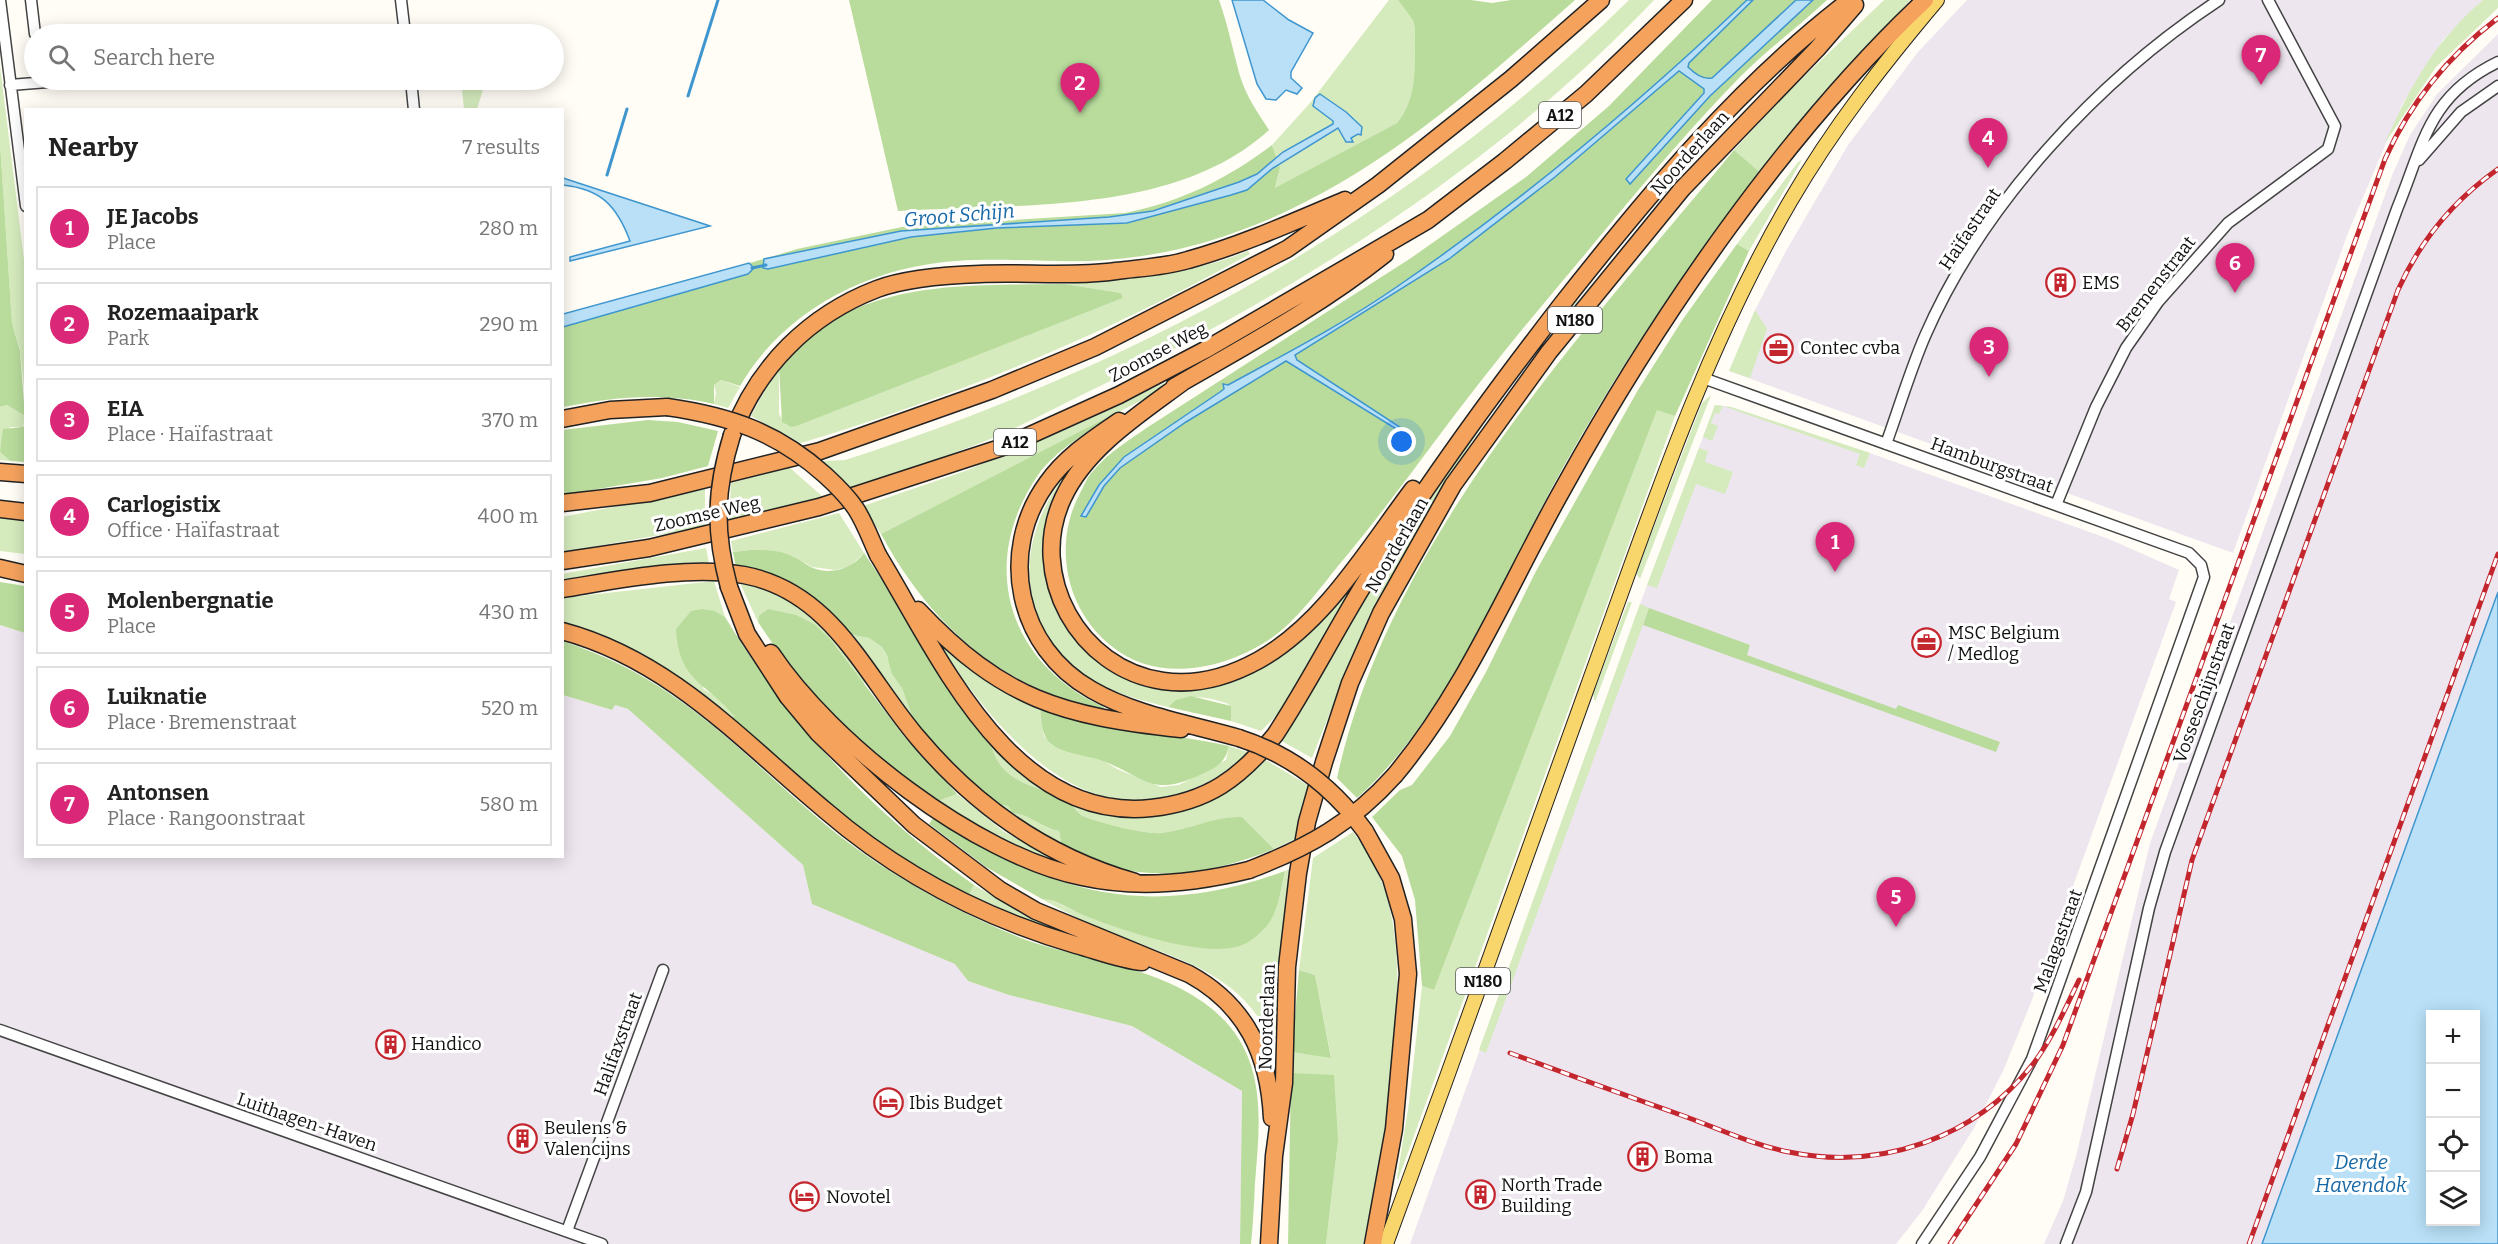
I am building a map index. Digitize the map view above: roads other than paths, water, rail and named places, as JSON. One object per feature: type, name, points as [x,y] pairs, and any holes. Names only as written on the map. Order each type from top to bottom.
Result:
[{"type":"highway","name":"Zoomse Weg","points":[[564,503],[650,492],[820,451],[992,390],[1095,347],[1287,249],[1378,185],[1511,79],[1601,0]]},
{"type":"highway","name":"Zoomse Weg","points":[[564,561],[649,548],[819,507],[1006,446],[1119,395],[1206,350],[1428,220],[1587,94],[1684,0]]},
{"type":"highway","points":[[564,419],[610,410],[667,407],[740,422],[769,435],[803,456],[834,484],[856,509],[878,555],[963,697],[994,736],[1035,773],[1067,793],[1103,806],[1140,809],[1178,804],[1195,799],[1239,774],[1275,735],[1366,581],[1494,391],[1666,176],[1790,51],[1850,0]]},
{"type":"highway","name":"Noorderlaan","points":[[1269,1244],[1274,1156],[1284,1083],[1291,922],[1307,822],[1350,683],[1381,613],[1454,485],[1549,352],[1682,189],[1817,49],[1860,0]]},
{"type":"highway","points":[[750,631],[823,716],[859,751],[914,793],[964,825],[1040,864],[1081,877],[1135,882],[1194,880],[1249,870],[1319,840],[1368,804],[1423,741],[1453,697],[1566,483],[1681,297],[1785,155],[1866,62],[1925,0]]},
{"type":"highway","points":[[1274,1156],[1269,1077],[1252,1032],[1231,1005],[1210,986],[1164,963],[1036,911],[1000,890],[938,844],[871,786],[818,733],[788,697],[750,631],[729,587],[717,519],[718,491],[732,435],[752,391],[787,346],[841,305],[879,288],[942,276],[1114,272],[1186,261],[1275,230],[1378,185]]},
{"type":"highway","points":[[1373,1244],[1394,1129],[1408,974],[1403,919],[1391,878],[1365,831],[1343,802],[1308,771],[1281,755],[1239,738],[1116,702],[1078,682],[1055,662],[1036,636],[1024,606],[1020,588],[1019,555],[1024,527],[1033,507],[1055,472],[1089,441],[1136,409],[1229,357],[1346,285],[1428,220]]},
{"type":"highway","points":[[1183,382],[1127,424],[1078,473],[1057,514],[1051,550],[1059,595],[1072,623],[1083,638],[1122,668],[1152,679],[1182,683],[1206,680],[1235,671],[1268,654],[1297,631],[1339,586],[1462,424],[1494,391]]},
{"type":"highway","points":[[0,472],[24,474]]},
{"type":"highway","points":[[0,509],[24,512]]},
{"type":"highway","points":[[0,563],[24,565]]},
{"type":"highway","points":[[0,567],[24,573]]},
{"type":"highway","points":[[564,589],[639,578],[716,572],[744,575],[781,587],[809,602],[830,620],[853,647],[917,738],[966,789],[991,811],[1062,855],[1104,873],[1135,882]]},
{"type":"highway","points":[[901,592],[963,655],[1002,682],[1046,704],[1099,719],[1239,738]]},
{"type":"highway","points":[[564,632],[631,658],[693,695],[850,831],[902,868],[945,893],[1015,925],[1054,939],[1132,960],[1164,963]]},
{"type":"main road","name":"N180","points":[[1386,1244],[1604,642],[1703,378],[1760,260],[1812,165],[1870,81],[1936,0]]},
{"type":"street","points":[[0,0],[24,191]]},
{"type":"street","points":[[31,0],[34,24]]},
{"type":"street","points":[[401,0],[404,24]]},
{"type":"street","name":"Haïfastraat","points":[[1886,444],[1925,336],[1963,265],[1989,224],[2028,175],[2096,98],[2181,25],[2219,0]]},
{"type":"street","name":"Bremenstraat","points":[[2056,505],[2096,407],[2126,348],[2158,302],[2228,223],[2328,149],[2335,126],[2268,0]]},
{"type":"street","name":"Vosseschijnstraat","points":[[2066,1244],[2086,1192],[2150,908],[2165,852],[2338,368],[2430,122],[2457,87],[2498,62]]},
{"type":"street","points":[[10,85],[24,84]]},
{"type":"street","name":"Vosseschijnstraat","points":[[2415,165],[2461,112],[2498,86]]},
{"type":"street","points":[[412,90],[414,108]]},
{"type":"street","name":"Hamburgstraat","points":[[1703,378],[2189,553],[2201,565],[2204,577],[2185,631]]},
{"type":"street","name":"Malagastraat","points":[[1922,1244],[1984,1150],[2032,1059],[2185,631]]},
{"type":"street","name":"Halifaxstraat","points":[[567,1231],[663,970]]},
{"type":"street","name":"Luithagen-Haven","points":[[0,1030],[602,1244]]},
{"type":"water","points":[[1232,0],[1263,0],[1289,20],[1313,33],[1291,72],[1291,78],[1302,88],[1297,94],[1286,90],[1276,100],[1266,99],[1257,84]]},
{"type":"water","points":[[1747,0],[1753,0],[1689,63],[1688,67],[1696,74],[1712,78],[1796,0],[1813,0],[1710,96],[1630,184],[1626,179],[1704,93],[1704,89],[1679,71],[1555,177],[1449,259],[1295,355],[1297,360],[1412,435],[1406,435],[1286,361],[1186,422],[1120,468],[1104,486],[1086,517],[1081,516],[1099,485],[1124,457],[1220,392],[1224,389],[1223,384],[1228,385],[1336,325],[1378,300],[1444,254],[1534,186],[1621,114]]},
{"type":"water","points":[[1320,94],[1346,112],[1362,127],[1361,135],[1358,134],[1351,138],[1353,142],[1346,142],[1338,128],[1273,168],[1247,190],[1231,195],[1127,223],[997,228],[911,237],[768,269],[763,268],[764,259],[901,231],[1109,217],[1153,211],[1257,174],[1283,152],[1333,124],[1333,121],[1313,106],[1315,98]]},
{"type":"water","points":[[564,178],[710,226],[570,261],[570,257],[630,241],[619,218],[606,201],[576,187],[564,185]]},
{"type":"water","points":[[749,263],[754,268],[748,274],[564,327],[564,314]]},
{"type":"water","name":"Derde Havendok","points":[[2498,592],[2498,1244],[2262,1244]]},
{"type":"waterway","points":[[688,96],[718,0]]},
{"type":"waterway","points":[[607,175],[627,109]]},
{"type":"waterway","name":"Groot Schijn","points":[[752,268],[766,265]]},
{"type":"railway","points":[[1950,1244],[2016,1144],[2063,1045],[2385,159],[2406,119],[2432,81],[2463,48],[2498,18]]},
{"type":"railway","points":[[2117,1169],[2133,1114],[2192,860],[2398,290],[2417,255],[2440,223],[2467,194],[2498,169]]},
{"type":"railway","points":[[2249,1244],[2498,554]]},
{"type":"railway","points":[[1510,1053],[1762,1145],[1824,1157],[1858,1157],[1891,1152],[1924,1143],[1955,1129],[1983,1112],[2010,1090],[2033,1064],[2052,1034],[2079,980]]},
{"type":"place","name":"Antonsen","points":[[2261,85]]},
{"type":"place","name":"Rozemaaipark","points":[[1080,113]]},
{"type":"place","name":"Carlogistix","points":[[1988,168]]},
{"type":"place","name":"EMS","points":[[2061,283]]},
{"type":"place","name":"Luiknatie","points":[[2235,293]]},
{"type":"place","name":"Contec cvba","points":[[1779,348]]},
{"type":"place","name":"EIA","points":[[1989,377]]},
{"type":"place","name":"JE Jacobs","points":[[1835,572]]},
{"type":"place","name":"MSC Belgium / Medlog","points":[[1927,643]]},
{"type":"place","name":"Molenbergnatie","points":[[1896,927]]},
{"type":"place","name":"Handico","points":[[390,1044]]},
{"type":"place","name":"Ibis Budget","points":[[888,1103]]},
{"type":"place","name":"Beulens & Valencijns","points":[[523,1138]]},
{"type":"place","name":"Boma","points":[[1643,1157]]},
{"type":"place","name":"North Trade Building","points":[[1480,1195]]},
{"type":"place","name":"Novotel","points":[[805,1197]]}]
